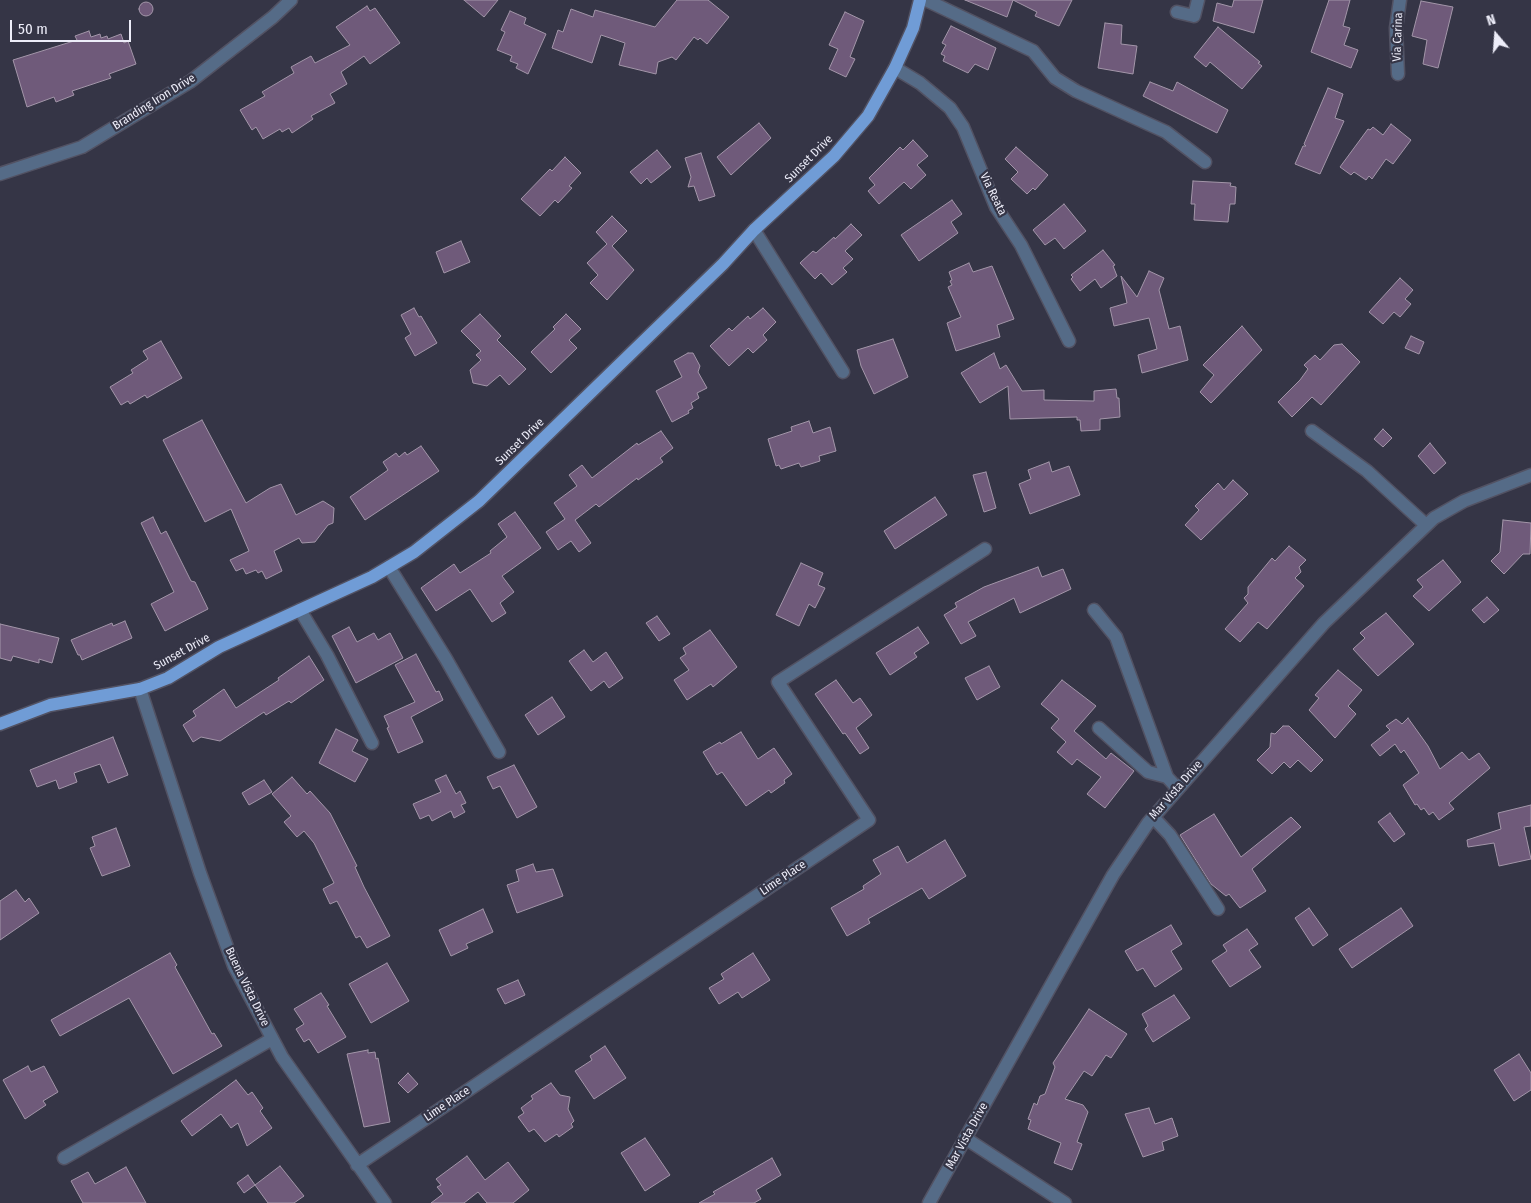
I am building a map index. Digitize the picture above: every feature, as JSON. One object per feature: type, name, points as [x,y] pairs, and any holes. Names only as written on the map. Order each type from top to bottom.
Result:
[{"type":"main road","name":"Sunset Drive","points":[[0,724],[50,706],[140,689],[168,678],[219,647],[372,577],[414,552],[479,502],[723,264],[754,230],[834,156],[868,116],[895,68],[913,28],[920,0]]},
{"type":"street","name":"Branding Iron Drive","points":[[0,174],[82,147],[191,81],[273,17],[290,0]]},
{"type":"street","points":[[926,0],[1033,51],[1055,78],[1076,91],[1166,132],[1205,162]]},
{"type":"street","points":[[1177,12],[1194,16],[1198,0]]},
{"type":"street","name":"Via Carina","points":[[1398,74],[1396,28],[1400,0]]},
{"type":"street","name":"Via Reata","points":[[895,68],[920,83],[950,108],[963,127],[996,206],[1022,245],[1068,341]]},
{"type":"street","points":[[754,230],[843,372]]},
{"type":"street","points":[[1312,431],[1367,471],[1426,525]]},
{"type":"street","name":"Mar Vista Drive","points":[[929,1203],[1113,875],[1153,817],[1324,623],[1426,525],[1434,518],[1464,501],[1531,475]]},
{"type":"street","name":"Lime Place","points":[[357,1165],[868,820],[778,682],[985,549]]},
{"type":"street","points":[[389,567],[446,659],[499,752]]},
{"type":"street","points":[[300,610],[327,655],[372,743]]},
{"type":"street","points":[[1094,610],[1116,637],[1167,777],[1178,789]]},
{"type":"street","name":"Buena Vista Drive","points":[[140,689],[200,873],[234,966],[282,1057],[385,1203]]},
{"type":"street","points":[[1099,728],[1148,772],[1167,777]]},
{"type":"street","points":[[1153,817],[1170,835],[1218,909]]},
{"type":"street","points":[[64,1158],[272,1038]]},
{"type":"street","points":[[965,1138],[1065,1203]]},
{"type":"building","points":[[464,0],[498,0],[484,17]]},
{"type":"building","points":[[677,0],[708,0],[729,17],[707,44],[700,38],[698,40],[694,37],[676,60],[672,57],[658,62],[656,74],[619,65],[625,43],[601,35],[592,63],[552,48],[558,30],[563,32],[571,9],[593,17],[595,10],[655,27]]},
{"type":"building","points":[[965,0],[1013,0],[1007,17]]},
{"type":"building","points":[[1013,0],[1072,0],[1059,26],[1035,16],[1037,12]]},
{"type":"building","points":[[1234,0],[1263,0],[1254,33],[1213,21],[1217,3],[1232,7]]},
{"type":"building","points":[[1329,0],[1350,0],[1343,26],[1350,28],[1344,45],[1358,50],[1351,68],[1311,52]]},
{"type":"building","points":[[1421,1],[1453,7],[1438,68],[1423,64],[1427,40],[1412,36]]},
{"type":"building","points":[[146,2],[151,4],[153,9],[151,14],[146,16],[141,14],[139,9],[141,4]]},
{"type":"building","points":[[367,6],[370,11],[375,8],[400,43],[370,64],[364,56],[341,72],[347,84],[330,94],[335,103],[311,116],[313,119],[292,133],[289,128],[282,132],[280,129],[263,139],[256,127],[252,130],[240,110],[265,96],[262,92],[294,73],[291,67],[311,56],[315,63],[350,45],[336,27]]},
{"type":"building","points":[[510,11],[526,18],[524,24],[546,34],[528,74],[516,68],[518,64],[510,61],[512,56],[497,50],[505,32],[501,30]]},
{"type":"building","points":[[845,12],[864,21],[850,57],[855,59],[846,77],[829,69],[838,49],[829,45]]},
{"type":"building","points":[[1105,23],[1122,25],[1121,44],[1137,46],[1133,74],[1098,68]]},
{"type":"building","points":[[951,26],[996,48],[988,70],[975,64],[968,73],[943,61],[945,56],[941,54],[946,45],[942,43]]},
{"type":"building","points":[[1218,27],[1260,62],[1258,63],[1262,66],[1242,89],[1210,62],[1206,67],[1194,57]]},
{"type":"building","points":[[89,31],[91,37],[100,34],[101,38],[107,36],[108,39],[121,34],[124,43],[128,41],[136,64],[109,74],[111,78],[72,91],[74,95],[56,102],[54,97],[27,107],[13,60],[77,40],[75,36]]},
{"type":"building","points":[[1150,82],[1173,91],[1177,82],[1228,110],[1217,133],[1143,96]]},
{"type":"building","points":[[1328,88],[1343,94],[1335,118],[1344,121],[1320,174],[1295,164],[1303,146],[1306,146],[1304,144]]},
{"type":"building","points":[[759,123],[771,138],[731,175],[717,157]]},
{"type":"building","points":[[1391,124],[1411,140],[1393,164],[1386,159],[1372,179],[1369,176],[1366,180],[1354,172],[1351,175],[1340,167],[1368,129],[1370,130],[1373,127],[1383,135]]},
{"type":"building","points":[[913,140],[928,156],[917,165],[926,175],[911,189],[904,182],[879,204],[868,191],[875,185],[869,178],[900,147],[903,150]]},
{"type":"building","points":[[1016,147],[1048,175],[1035,190],[1033,188],[1027,194],[1011,179],[1018,172],[1005,159]]},
{"type":"building","points":[[657,150],[671,167],[651,183],[647,178],[641,184],[630,172]]},
{"type":"building","points":[[701,153],[715,196],[699,201],[694,186],[688,187],[691,177],[685,158]]},
{"type":"building","points":[[565,157],[581,173],[569,186],[572,188],[558,203],[555,200],[540,216],[521,199],[550,169],[552,171]]},
{"type":"building","points":[[1193,181],[1231,183],[1230,186],[1236,187],[1235,204],[1230,204],[1228,222],[1194,220],[1195,204],[1191,204]]},
{"type":"building","points":[[952,200],[962,214],[951,222],[958,233],[919,261],[901,235]]},
{"type":"building","points":[[1064,204],[1086,231],[1064,249],[1055,238],[1045,245],[1033,230]]},
{"type":"building","points":[[612,216],[627,231],[612,246],[634,270],[607,300],[590,283],[598,275],[587,263],[607,244],[596,232]]},
{"type":"building","points":[[851,224],[862,235],[845,251],[853,259],[843,268],[847,272],[832,285],[821,273],[815,279],[800,263],[813,251],[816,253],[834,237],[835,239]]},
{"type":"building","points":[[461,241],[470,262],[444,273],[436,252]]},
{"type":"building","points":[[1103,250],[1115,265],[1113,266],[1117,276],[1101,288],[1095,279],[1080,291],[1071,279],[1073,277],[1071,275]]},
{"type":"building","points":[[969,263],[973,272],[992,266],[1014,319],[997,325],[1000,337],[956,351],[947,323],[961,317],[948,287],[952,285],[949,272]]},
{"type":"building","points":[[1149,271],[1164,278],[1159,290],[1169,329],[1180,326],[1188,360],[1142,373],[1138,355],[1157,349],[1149,318],[1114,326],[1110,308],[1127,303],[1121,276],[1137,297]]},
{"type":"building","points":[[1400,278],[1413,290],[1405,299],[1411,304],[1400,317],[1394,312],[1383,324],[1369,312]]},
{"type":"building","points":[[414,308],[437,343],[415,356],[405,338],[411,334],[401,315]]},
{"type":"building","points":[[763,308],[776,322],[763,335],[767,340],[753,353],[748,348],[729,366],[710,346],[729,328],[732,331],[748,316],[750,319]]},
{"type":"building","points":[[480,314],[501,336],[497,340],[526,369],[509,385],[500,375],[487,386],[473,383],[470,370],[481,360],[476,355],[481,351],[461,331]]},
{"type":"building","points":[[566,314],[581,329],[569,340],[577,348],[551,373],[531,352],[555,329],[553,327]]},
{"type":"building","points":[[1242,326],[1262,350],[1211,403],[1200,392],[1214,375],[1203,365]]},
{"type":"building","points":[[1411,336],[1424,342],[1419,354],[1405,348]]},
{"type":"building","points":[[893,339],[908,377],[874,394],[861,366],[857,350]]},
{"type":"building","points":[[161,341],[182,378],[147,398],[145,395],[130,404],[128,401],[121,405],[110,387],[133,373],[131,370],[148,359],[143,351]]},
{"type":"building","points":[[1342,344],[1360,362],[1321,405],[1312,397],[1292,417],[1278,402],[1300,380],[1308,369],[1304,365],[1315,355],[1320,360],[1334,345]]},
{"type":"building","points":[[688,353],[693,353],[700,366],[698,372],[707,388],[697,393],[699,398],[691,403],[693,408],[688,411],[689,413],[672,422],[656,391],[682,377],[674,361]]},
{"type":"building","points":[[994,353],[1000,369],[1006,365],[1022,391],[1044,390],[1044,400],[1094,401],[1094,391],[1116,389],[1117,398],[1119,398],[1120,417],[1100,419],[1100,430],[1081,431],[1080,420],[1077,420],[1077,417],[1010,419],[1008,386],[980,403],[961,373]]},
{"type":"building","points":[[202,420],[246,503],[270,488],[281,484],[296,515],[323,501],[334,508],[333,523],[328,525],[315,542],[302,543],[299,538],[274,551],[282,571],[266,579],[262,571],[258,573],[256,570],[246,574],[243,568],[236,571],[230,560],[249,551],[231,509],[205,522],[163,440]]},
{"type":"building","points":[[809,421],[813,433],[830,427],[836,451],[819,456],[820,461],[801,467],[799,463],[781,469],[779,465],[776,466],[768,439],[792,431],[791,427]]},
{"type":"building","points":[[1383,429],[1392,438],[1383,447],[1374,439]]},
{"type":"building","points":[[661,431],[673,448],[660,458],[663,462],[638,480],[637,478],[599,507],[596,504],[575,520],[591,543],[579,552],[571,541],[558,550],[546,532],[565,519],[554,503],[577,486],[569,475],[582,465],[592,478],[637,443],[638,445]]},
{"type":"building","points":[[1430,443],[1446,463],[1434,474],[1418,456]]},
{"type":"building","points":[[421,446],[439,471],[365,520],[350,497],[388,470],[383,462],[396,453],[399,457],[405,452],[407,455]]},
{"type":"building","points":[[1049,462],[1052,472],[1069,466],[1080,495],[1030,514],[1019,484],[1031,479],[1028,470]]},
{"type":"building","points":[[986,472],[996,508],[984,512],[973,475]]},
{"type":"building","points":[[1233,480],[1248,494],[1201,540],[1185,525],[1199,510],[1195,506],[1218,483],[1224,490]]},
{"type":"building","points":[[935,497],[947,515],[895,549],[884,531]]},
{"type":"building","points":[[515,512],[541,548],[502,576],[514,592],[500,603],[506,613],[492,622],[470,589],[436,611],[421,588],[454,564],[460,573],[491,553],[490,551],[507,537],[498,524]]},
{"type":"building","points":[[153,517],[161,534],[166,531],[191,581],[195,582],[208,609],[165,631],[151,604],[174,592],[141,523]]},
{"type":"building","points":[[1503,520],[1531,523],[1530,554],[1523,554],[1504,574],[1491,561],[1500,552]]},
{"type":"building","points":[[1289,546],[1306,560],[1299,567],[1301,572],[1295,578],[1304,586],[1267,629],[1258,622],[1240,642],[1225,629],[1248,603],[1244,598],[1248,594],[1248,587],[1272,558],[1275,561]]},
{"type":"building","points":[[1443,560],[1461,582],[1429,611],[1413,596],[1423,587],[1417,580]]},
{"type":"building","points":[[801,563],[823,573],[818,585],[825,588],[815,608],[809,604],[799,626],[776,615]]},
{"type":"building","points":[[1038,567],[1042,577],[1063,569],[1071,589],[1020,613],[1014,598],[968,622],[976,636],[961,644],[944,615],[957,607],[955,603],[984,587]]},
{"type":"building","points":[[1487,597],[1499,610],[1484,623],[1472,610]]},
{"type":"building","points":[[1386,613],[1414,644],[1378,676],[1353,649],[1365,638],[1360,633]]},
{"type":"building","points":[[657,616],[670,634],[659,641],[646,623]]},
{"type":"building","points":[[125,621],[132,638],[82,660],[71,640],[112,623],[113,626]]},
{"type":"building","points":[[0,624],[59,638],[52,663],[39,659],[39,663],[13,656],[11,661],[0,658]]},
{"type":"building","points":[[349,627],[357,642],[374,633],[378,640],[390,633],[403,658],[356,683],[332,636]]},
{"type":"building","points":[[918,627],[929,643],[914,653],[917,657],[890,675],[876,653]]},
{"type":"building","points":[[710,630],[737,667],[713,687],[711,684],[687,700],[674,680],[689,670],[680,658],[686,654],[683,648]]},
{"type":"building","points":[[584,650],[593,662],[606,652],[623,678],[609,688],[604,681],[591,691],[569,661]]},
{"type":"building","points":[[416,654],[436,692],[439,691],[443,700],[411,717],[423,742],[398,753],[384,716],[415,702],[395,665]]},
{"type":"building","points":[[309,656],[324,680],[291,703],[289,701],[266,715],[264,712],[220,741],[201,737],[193,742],[183,725],[196,716],[193,711],[224,689],[236,708],[279,680],[278,678]]},
{"type":"building","points":[[989,666],[1000,687],[977,700],[965,678]]},
{"type":"building","points":[[1338,670],[1362,690],[1348,706],[1356,714],[1335,738],[1309,710],[1319,698],[1315,695]]},
{"type":"building","points":[[836,680],[853,703],[860,698],[872,715],[856,728],[869,748],[860,754],[845,733],[843,734],[815,694]]},
{"type":"building","points":[[1062,680],[1096,706],[1074,731],[1106,759],[1111,753],[1134,771],[1105,808],[1087,794],[1101,777],[1077,759],[1072,765],[1057,752],[1066,742],[1051,728],[1059,719],[1041,704]]},
{"type":"building","points":[[552,697],[565,717],[538,735],[525,715]]},
{"type":"building","points":[[1408,718],[1428,746],[1440,769],[1462,752],[1469,760],[1479,753],[1490,768],[1449,803],[1454,809],[1439,820],[1433,812],[1429,815],[1424,808],[1421,810],[1417,804],[1415,805],[1403,785],[1419,773],[1404,750],[1401,753],[1395,744],[1380,756],[1371,745],[1390,730],[1386,726],[1396,719],[1402,724]]},
{"type":"building","points":[[1283,726],[1289,726],[1323,760],[1311,772],[1298,760],[1290,768],[1284,762],[1272,774],[1257,760],[1270,747],[1271,733],[1275,734]]},
{"type":"building","points":[[336,729],[358,740],[352,751],[368,759],[355,782],[319,763]]},
{"type":"building","points":[[741,732],[758,759],[774,748],[792,774],[784,780],[785,783],[771,793],[769,790],[746,806],[722,772],[717,775],[703,752]]},
{"type":"building","points":[[113,737],[128,775],[108,783],[100,764],[74,773],[77,782],[59,789],[56,780],[37,787],[30,770]]},
{"type":"building","points":[[514,765],[537,807],[517,818],[500,786],[493,789],[487,777]]},
{"type":"building","points":[[446,775],[456,794],[460,791],[466,803],[461,805],[465,812],[454,818],[451,811],[432,821],[429,815],[420,819],[413,804],[441,792],[435,780]]},
{"type":"building","points":[[292,777],[307,794],[310,791],[330,813],[357,866],[355,867],[364,887],[390,936],[367,948],[360,936],[356,938],[337,901],[330,904],[323,889],[334,883],[314,843],[304,831],[297,837],[284,822],[291,816],[272,794]]},
{"type":"building","points":[[264,780],[272,792],[249,805],[242,793]]},
{"type":"building","points":[[1531,805],[1531,826],[1524,827],[1531,859],[1499,866],[1494,843],[1468,847],[1467,840],[1501,829],[1498,813]]},
{"type":"building","points":[[1390,813],[1405,834],[1394,842],[1378,822]]},
{"type":"building","points":[[1214,814],[1241,857],[1291,817],[1301,827],[1252,869],[1266,891],[1240,908],[1229,894],[1226,896],[1211,884],[1180,835]]},
{"type":"building","points":[[116,828],[130,866],[102,876],[90,848],[95,846],[92,837]]},
{"type":"building","points":[[945,840],[966,876],[929,899],[922,888],[868,919],[870,923],[847,936],[831,908],[864,889],[863,886],[881,874],[873,860],[898,846],[907,863]]},
{"type":"building","points":[[533,864],[536,872],[553,869],[563,896],[517,913],[507,885],[519,881],[516,870]]},
{"type":"building","points":[[16,890],[25,902],[29,898],[39,913],[0,940],[0,901]]},
{"type":"building","points":[[1309,908],[1328,935],[1313,946],[1295,918]]},
{"type":"building","points":[[1401,908],[1413,926],[1352,968],[1339,949]]},
{"type":"building","points":[[483,909],[493,932],[466,944],[468,948],[451,956],[439,930]]},
{"type":"building","points":[[1171,925],[1182,944],[1171,951],[1182,969],[1155,987],[1143,968],[1137,971],[1125,951]]},
{"type":"building","points":[[1247,929],[1258,944],[1249,950],[1261,967],[1230,987],[1212,961],[1227,951],[1223,945]]},
{"type":"building","points":[[170,953],[177,965],[175,967],[212,1034],[214,1033],[222,1046],[173,1074],[129,998],[60,1036],[51,1020]]},
{"type":"building","points":[[753,953],[770,980],[742,998],[738,992],[719,1004],[709,988],[724,979],[721,974]]},
{"type":"building","points":[[387,963],[409,1001],[371,1023],[349,984]]},
{"type":"building","points":[[518,980],[525,995],[505,1004],[497,989]]},
{"type":"building","points":[[321,993],[346,1037],[318,1053],[309,1039],[304,1042],[296,1029],[304,1024],[294,1009]]},
{"type":"building","points":[[1174,995],[1190,1018],[1153,1042],[1145,1029],[1148,1026],[1142,1014]]},
{"type":"building","points":[[1089,1009],[1127,1034],[1111,1058],[1106,1055],[1092,1076],[1084,1071],[1065,1099],[1083,1105],[1088,1112],[1077,1142],[1082,1144],[1072,1170],[1054,1163],[1061,1143],[1028,1129],[1031,1120],[1028,1119],[1034,1103],[1037,1105],[1040,1096],[1045,1094],[1055,1067],[1053,1063]]},
{"type":"building","points":[[605,1046],[626,1078],[594,1099],[575,1071],[592,1060],[590,1056]]},
{"type":"building","points":[[368,1050],[368,1053],[375,1052],[376,1059],[378,1058],[390,1122],[364,1127],[347,1054]]},
{"type":"building","points":[[1519,1054],[1531,1073],[1531,1090],[1514,1101],[1494,1070]]},
{"type":"building","points":[[28,1066],[31,1072],[44,1066],[58,1092],[43,1101],[46,1105],[25,1119],[3,1080]]},
{"type":"building","points":[[408,1073],[418,1084],[408,1093],[398,1083]]},
{"type":"building","points":[[236,1080],[248,1095],[252,1092],[263,1108],[260,1111],[272,1128],[247,1146],[238,1123],[231,1128],[221,1114],[192,1136],[181,1121]]},
{"type":"building","points":[[551,1083],[560,1095],[570,1097],[568,1109],[574,1121],[571,1124],[573,1127],[559,1137],[557,1134],[545,1142],[534,1129],[529,1132],[518,1117],[524,1113],[521,1108],[533,1099],[531,1096]]},
{"type":"building","points":[[1149,1108],[1155,1124],[1172,1118],[1178,1136],[1162,1142],[1164,1150],[1143,1157],[1125,1114]]},
{"type":"building","points":[[645,1138],[670,1175],[645,1191],[621,1153]]},
{"type":"building","points":[[467,1156],[485,1180],[508,1162],[529,1190],[513,1203],[487,1203],[478,1192],[464,1203],[431,1203],[443,1194],[437,1187],[441,1185],[436,1179]]},
{"type":"building","points":[[772,1158],[781,1175],[756,1190],[761,1199],[754,1203],[699,1203],[715,1194],[713,1192]]},
{"type":"building","points":[[280,1166],[304,1196],[294,1203],[268,1203],[255,1185]]},
{"type":"building","points":[[126,1167],[146,1203],[83,1203],[71,1181],[88,1172],[95,1184]]},
{"type":"building","points":[[248,1175],[255,1185],[244,1193],[237,1183]]}]
